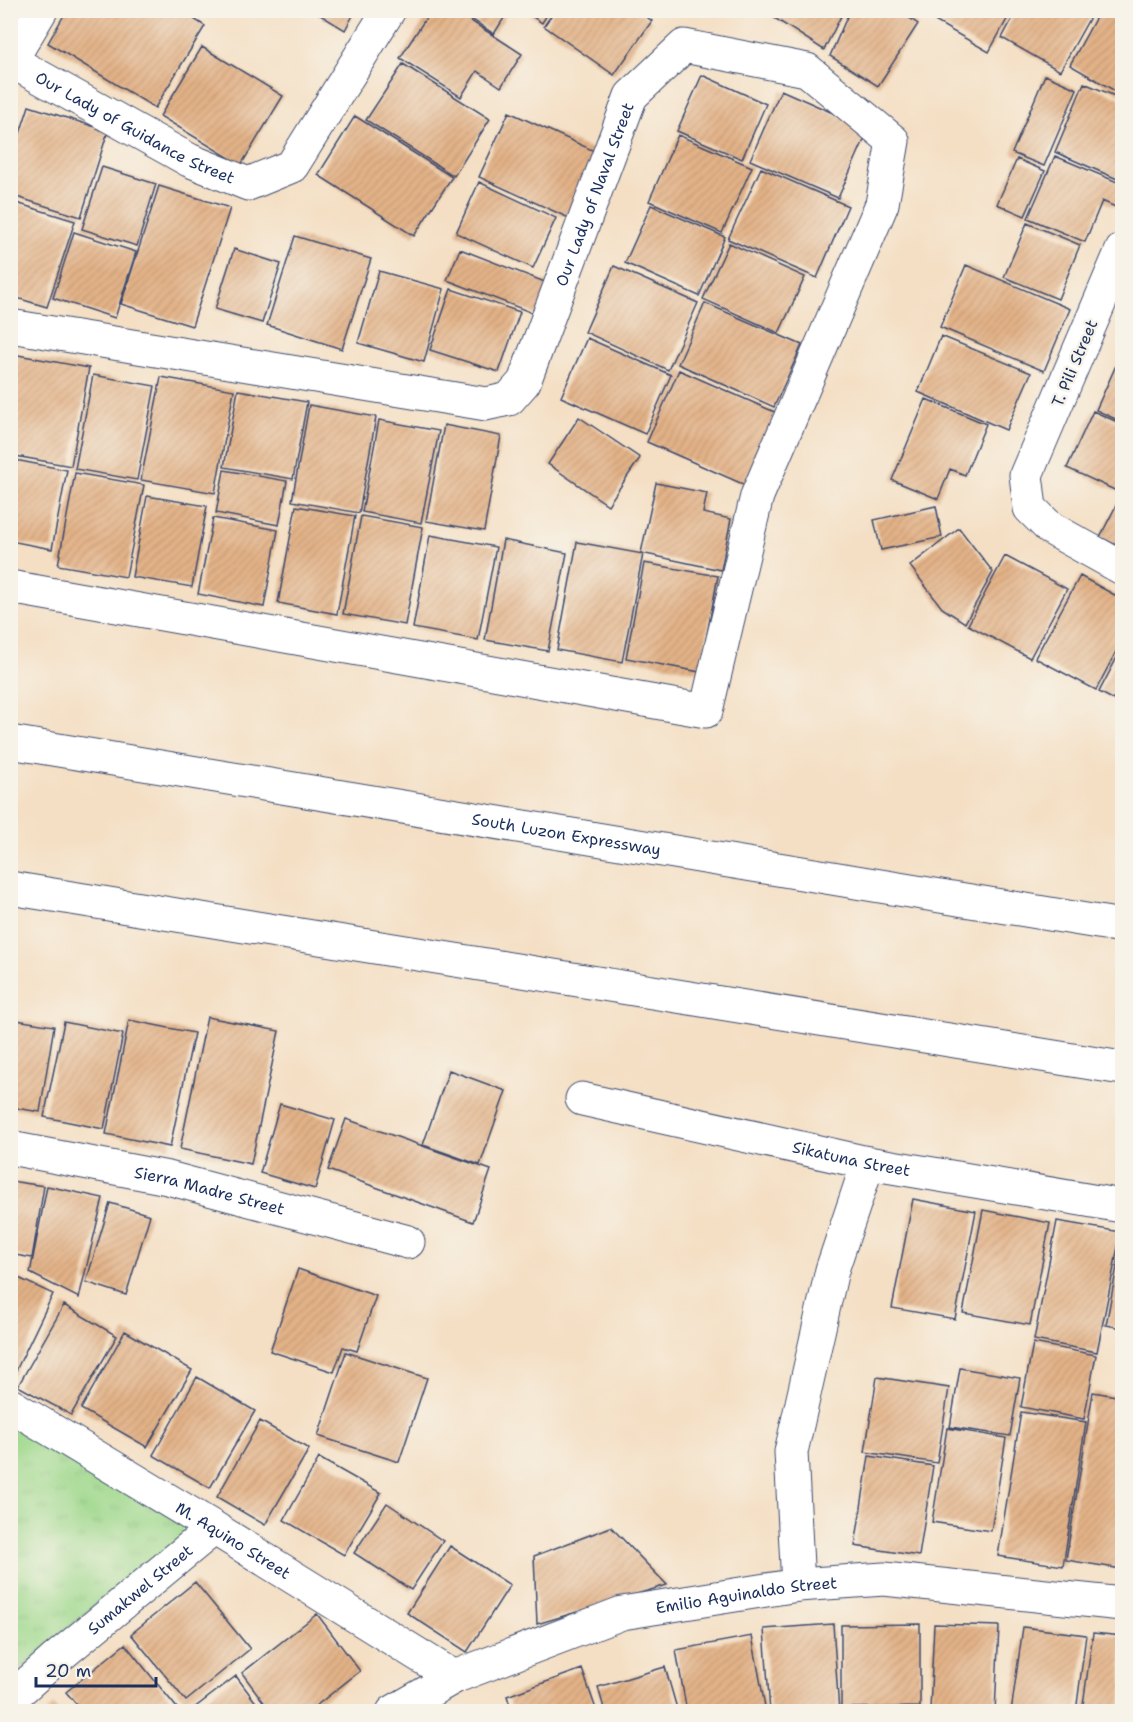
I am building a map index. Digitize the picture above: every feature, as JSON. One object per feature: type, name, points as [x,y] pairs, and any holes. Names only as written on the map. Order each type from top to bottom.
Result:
[{"type":"main road","points":[[11,61],[41,10]]},
{"type":"main road","name":"Our Lady of Guidance Street","points":[[11,61],[189,160],[248,184],[292,166],[389,10]]},
{"type":"main road","name":"Our Lady of Naval Street","points":[[10,326],[486,404],[509,399],[524,382],[632,96],[684,46],[807,70],[893,141],[882,204],[757,496],[706,711],[10,587]]},
{"type":"main road","name":"T. Pili Street","points":[[1122,250],[1026,475],[1030,508],[1050,528],[1122,568]]},
{"type":"main road","name":"South Luzon Expressway","points":[[10,742],[1122,926]]},
{"type":"main road","points":[[10,888],[1122,1068]]},
{"type":"main road","name":"Sikatuna Street","points":[[582,1099],[868,1163],[1122,1206]]},
{"type":"main road","name":"Sierra Madre Street","points":[[10,1148],[168,1178],[408,1242]]},
{"type":"main road","points":[[798,1585],[790,1452],[832,1270],[868,1163]]},
{"type":"main road","name":"M. Aquino Street","points":[[10,1405],[214,1527],[454,1677]]},
{"type":"main road","name":"Sumakwel Street","points":[[10,1699],[214,1527]]},
{"type":"main road","name":"Emilio Aguinaldo Street","points":[[393,1712],[454,1677],[622,1613],[798,1585],[884,1579],[1122,1604]]},
{"type":"green space","points":[[10,1409],[200,1528],[112,1591],[11,1677]]},
{"type":"building","points":[[67,10],[180,10],[205,26],[155,108],[48,43]]},
{"type":"building","points":[[312,10],[356,10],[345,30]]},
{"type":"building","points":[[431,10],[454,10],[522,54],[501,87],[477,71],[461,97],[400,58]]},
{"type":"building","points":[[458,10],[509,10],[494,34]]},
{"type":"building","points":[[522,10],[550,10],[542,23]]},
{"type":"building","points":[[555,10],[637,10],[652,21],[614,75],[544,26]]},
{"type":"building","points":[[762,10],[844,10],[824,50]]},
{"type":"building","points":[[850,10],[898,10],[918,24],[878,86],[830,56]]},
{"type":"building","points":[[920,10],[1012,10],[989,52],[919,12]]},
{"type":"building","points":[[1017,10],[1094,10],[1060,71],[1002,38]]},
{"type":"building","points":[[1100,10],[1122,10],[1122,95],[1070,65]]},
{"type":"building","points":[[202,47],[283,96],[241,165],[160,116]]},
{"type":"building","points":[[403,64],[490,119],[454,176],[366,120]]},
{"type":"building","points":[[702,75],[766,104],[742,159],[677,131]]},
{"type":"building","points":[[1045,75],[1077,89],[1044,166],[1012,153]]},
{"type":"building","points":[[1084,83],[1122,99],[1122,181],[1055,152]]},
{"type":"building","points":[[781,90],[869,129],[838,198],[750,160]]},
{"type":"building","points":[[29,106],[108,131],[81,217],[10,195],[10,164]]},
{"type":"building","points":[[509,112],[601,154],[571,219],[479,177]]},
{"type":"building","points":[[355,116],[452,177],[414,236],[318,175]]},
{"type":"building","points":[[678,135],[752,167],[722,233],[649,201]]},
{"type":"building","points":[[1055,156],[1122,184],[1120,209],[1102,201],[1085,242],[1028,218]]},
{"type":"building","points":[[1017,159],[1045,171],[1025,216],[997,204]]},
{"type":"building","points":[[102,167],[156,184],[137,246],[82,229]]},
{"type":"building","points":[[761,168],[848,206],[817,278],[728,239]]},
{"type":"building","points":[[479,182],[556,218],[533,268],[456,233]]},
{"type":"building","points":[[159,186],[230,208],[192,326],[121,304]]},
{"type":"building","points":[[10,201],[75,221],[47,307],[10,296]]},
{"type":"building","points":[[651,205],[725,237],[699,296],[625,263]]},
{"type":"building","points":[[1027,223],[1080,245],[1058,299],[1004,277]]},
{"type":"building","points":[[74,232],[136,252],[115,318],[53,298]]},
{"type":"building","points":[[295,236],[371,259],[342,349],[267,325]]},
{"type":"building","points":[[729,243],[805,277],[779,333],[703,299]]},
{"type":"building","points":[[234,249],[281,264],[262,323],[215,309]]},
{"type":"building","points":[[460,249],[555,286],[543,317],[447,280]]},
{"type":"building","points":[[966,265],[1070,309],[1044,371],[940,327]]},
{"type":"building","points":[[614,266],[698,303],[668,370],[585,332]]},
{"type":"building","points":[[379,271],[444,289],[424,362],[358,343]]},
{"type":"building","points":[[451,289],[520,312],[499,372],[430,350]]},
{"type":"building","points":[[705,303],[802,345],[774,407],[678,364]]},
{"type":"building","points":[[941,336],[1031,373],[1006,430],[918,392]]},
{"type":"building","points":[[587,338],[671,375],[645,434],[561,397]]},
{"type":"building","points":[[10,351],[15,352],[12,372],[10,372]]},
{"type":"building","points":[[1122,352],[1122,422],[1096,410]]},
{"type":"building","points":[[18,355],[89,368],[71,466],[10,455],[10,398]]},
{"type":"building","points":[[679,370],[777,413],[745,485],[647,442]]},
{"type":"building","points":[[93,375],[155,386],[137,480],[75,469]]},
{"type":"building","points":[[161,377],[234,390],[215,493],[141,480]]},
{"type":"building","points":[[238,390],[307,402],[293,479],[224,467]]},
{"type":"building","points":[[926,399],[986,424],[965,475],[950,469],[938,499],[892,480]]},
{"type":"building","points":[[309,405],[376,417],[359,513],[292,501]]},
{"type":"building","points":[[1093,411],[1122,424],[1121,493],[1067,468]]},
{"type":"building","points":[[579,417],[640,458],[608,505],[548,464]]},
{"type":"building","points":[[379,420],[439,431],[421,523],[362,512]]},
{"type":"building","points":[[444,425],[501,436],[484,531],[426,521]]},
{"type":"building","points":[[10,459],[67,470],[52,549],[10,541]]},
{"type":"building","points":[[224,470],[287,481],[279,525],[216,513]]},
{"type":"building","points":[[75,473],[144,485],[126,577],[58,565]]},
{"type":"building","points":[[656,483],[707,493],[703,513],[731,519],[721,570],[641,553]]},
{"type":"building","points":[[1122,494],[1122,548],[1100,537]]},
{"type":"building","points":[[147,496],[207,506],[192,587],[132,577]]},
{"type":"building","points":[[296,506],[355,516],[337,614],[278,603]]},
{"type":"building","points":[[936,506],[942,537],[881,550],[874,520]]},
{"type":"building","points":[[361,516],[423,527],[405,625],[343,614]]},
{"type":"building","points":[[213,518],[278,530],[264,607],[198,594]]},
{"type":"building","points":[[959,528],[993,572],[965,623],[942,608],[910,566]]},
{"type":"building","points":[[430,535],[496,547],[478,640],[413,628]]},
{"type":"building","points":[[503,540],[567,553],[548,651],[485,640]]},
{"type":"building","points":[[577,542],[643,554],[622,662],[557,650]]},
{"type":"building","points":[[1005,556],[1067,589],[1030,658],[968,625]]},
{"type":"building","points":[[644,563],[718,576],[700,672],[626,658]]},
{"type":"building","points":[[1080,576],[1122,599],[1122,640],[1096,690],[1035,658]]},
{"type":"building","points":[[1122,648],[1122,704],[1099,692]]},
{"type":"building","points":[[207,1017],[279,1031],[251,1164],[180,1149]]},
{"type":"building","points":[[10,1019],[54,1026],[40,1112],[10,1107]]},
{"type":"building","points":[[129,1020],[194,1033],[170,1147],[106,1134]]},
{"type":"building","points":[[64,1022],[123,1034],[104,1129],[44,1117]]},
{"type":"building","points":[[449,1070],[506,1091],[480,1165],[423,1145]]},
{"type":"building","points":[[280,1104],[335,1120],[315,1189],[260,1173]]},
{"type":"building","points":[[346,1119],[491,1170],[473,1222],[328,1170]]},
{"type":"building","points":[[10,1181],[44,1186],[32,1258],[10,1254]]},
{"type":"building","points":[[47,1186],[103,1198],[79,1298],[30,1273]]},
{"type":"building","points":[[913,1199],[976,1211],[955,1319],[892,1308]]},
{"type":"building","points":[[110,1203],[150,1215],[126,1295],[86,1282]]},
{"type":"building","points":[[983,1210],[1050,1223],[1030,1325],[963,1313]]},
{"type":"building","points":[[1057,1221],[1121,1232],[1097,1352],[1034,1340]]},
{"type":"building","points":[[1122,1245],[1122,1328],[1106,1325]]},
{"type":"building","points":[[298,1269],[376,1296],[357,1351],[343,1347],[334,1372],[270,1351]]},
{"type":"building","points":[[10,1274],[53,1294],[10,1383]]},
{"type":"building","points":[[64,1305],[117,1336],[71,1415],[18,1386]]},
{"type":"building","points":[[125,1331],[192,1370],[147,1447],[81,1409]]},
{"type":"building","points":[[1033,1343],[1096,1355],[1084,1419],[1021,1407]]},
{"type":"building","points":[[346,1352],[427,1378],[399,1462],[318,1436]]},
{"type":"building","points":[[960,1368],[1020,1378],[1010,1436],[950,1427]]},
{"type":"building","points":[[197,1377],[255,1411],[210,1488],[153,1455]]},
{"type":"building","points":[[877,1377],[949,1388],[937,1463],[865,1452]]},
{"type":"building","points":[[1093,1392],[1122,1397],[1122,1569],[1066,1560]]},
{"type":"building","points":[[1021,1412],[1086,1422],[1063,1566],[998,1556]]},
{"type":"building","points":[[260,1421],[309,1449],[265,1525],[217,1497]]},
{"type":"building","points":[[947,1428],[1006,1438],[991,1531],[932,1522]]},
{"type":"building","points":[[869,1456],[933,1466],[919,1556],[855,1546]]},
{"type":"building","points":[[319,1458],[381,1493],[344,1555],[284,1520]]},
{"type":"building","points":[[387,1503],[443,1541],[411,1590],[354,1553]]},
{"type":"building","points":[[611,1527],[667,1585],[537,1624],[534,1556]]},
{"type":"building","points":[[450,1546],[510,1585],[467,1652],[407,1613]]},
{"type":"building","points":[[195,1582],[250,1649],[186,1701],[131,1634]]},
{"type":"building","points":[[317,1614],[360,1671],[308,1712],[271,1712],[242,1673]]},
{"type":"building","points":[[833,1624],[839,1712],[770,1712],[764,1629]]},
{"type":"building","points":[[920,1624],[920,1707],[841,1708],[841,1625]]},
{"type":"building","points":[[934,1624],[999,1626],[995,1712],[930,1710]]},
{"type":"building","points":[[1023,1627],[1086,1635],[1076,1712],[1011,1712]]},
{"type":"building","points":[[1093,1633],[1122,1636],[1122,1712],[1082,1712]]},
{"type":"building","points":[[752,1636],[766,1712],[687,1712],[676,1650]]},
{"type":"building","points":[[125,1644],[177,1708],[173,1712],[83,1712],[66,1692]]},
{"type":"building","points":[[665,1667],[678,1712],[605,1712],[598,1687]]},
{"type":"building","points":[[582,1669],[597,1712],[512,1712],[507,1696]]},
{"type":"building","points":[[236,1676],[263,1712],[189,1712]]},
{"type":"building","points":[[53,1705],[59,1712],[46,1712]]}]
